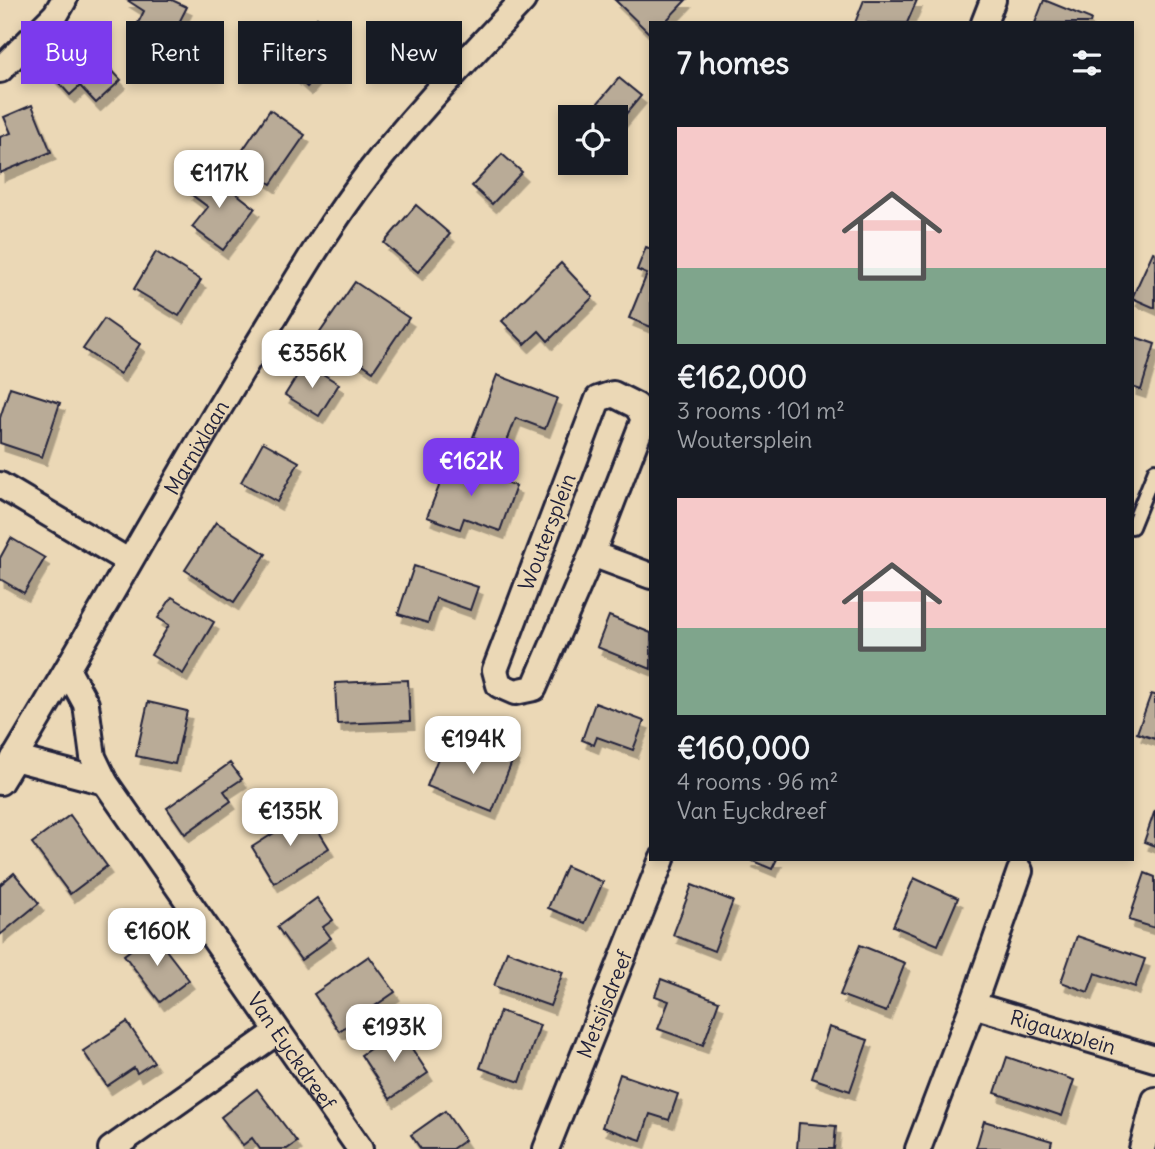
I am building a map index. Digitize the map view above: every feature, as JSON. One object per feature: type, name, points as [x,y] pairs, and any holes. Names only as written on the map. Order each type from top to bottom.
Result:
[{"type":"street","points":[[0,70],[56,14],[64,0]]},
{"type":"street","name":"Marnixlaan","points":[[0,782],[68,671],[128,561],[316,249],[367,174],[437,92],[523,0]]},
{"type":"street","points":[[985,21],[993,0]]},
{"type":"street","name":"Woutersplein","points":[[613,394],[637,406],[644,419],[592,554],[534,688],[515,692],[499,685],[495,670],[598,399],[613,394]]},
{"type":"street","points":[[0,485],[128,561]]},
{"type":"street","points":[[592,554],[649,575]]},
{"type":"street","name":"Van Eyckdreef","points":[[68,671],[86,704],[93,757],[105,782],[360,1149]]},
{"type":"street","points":[[15,758],[105,782]]},
{"type":"street","name":"Metsijsdreef","points":[[546,1149],[661,861]]},
{"type":"street","points":[[918,1149],[973,1006],[1020,871]]},
{"type":"street","name":"Rigauxplein","points":[[973,1006],[1155,1059]]},
{"type":"street","points":[[111,1149],[277,1032]]},
{"type":"street","points":[[1142,1149],[1155,1100]]},
{"type":"lane","points":[[1134,522],[1155,470]]},
{"type":"building","points":[[127,0],[172,0],[187,7],[180,21],[139,21],[144,11]]},
{"type":"building","points":[[615,0],[686,0],[666,21],[649,21],[649,33]]},
{"type":"building","points":[[864,0],[917,0],[908,21],[856,21]]},
{"type":"building","points":[[1044,0],[1091,19],[1090,21],[1036,21]]},
{"type":"building","points":[[112,70],[121,80],[96,103],[80,86],[70,95],[60,84],[112,84]]},
{"type":"building","points":[[619,78],[641,96],[628,112],[628,105],[596,105]]},
{"type":"building","points":[[32,105],[51,152],[0,173],[0,137],[11,133],[4,117]]},
{"type":"building","points":[[270,110],[305,135],[271,184],[236,160]]},
{"type":"building","points":[[502,154],[522,172],[492,204],[472,186]]},
{"type":"building","points":[[205,169],[255,208],[223,250],[192,227],[208,207],[188,192]]},
{"type":"building","points":[[416,205],[450,234],[418,272],[384,243]]},
{"type":"building","points":[[646,247],[649,248],[649,326],[629,318],[647,274],[637,270]]},
{"type":"building","points":[[156,252],[201,280],[179,316],[134,289]]},
{"type":"building","points":[[1153,252],[1155,308],[1134,299]]},
{"type":"building","points":[[561,263],[593,297],[548,341],[539,331],[525,344],[502,321]]},
{"type":"building","points":[[355,282],[409,318],[373,371],[319,334]]},
{"type":"building","points":[[104,319],[140,344],[120,374],[83,349]]},
{"type":"building","points":[[1134,337],[1155,344],[1141,390],[1134,388]]},
{"type":"building","points":[[305,363],[339,384],[319,416],[285,395]]},
{"type":"building","points":[[497,375],[557,398],[545,429],[516,418],[504,449],[473,437]]},
{"type":"building","points":[[10,387],[60,403],[42,457],[0,443],[0,418]]},
{"type":"building","points":[[263,442],[299,462],[277,502],[241,482]]},
{"type":"building","points":[[449,461],[516,486],[500,531],[464,518],[460,529],[427,517]]},
{"type":"building","points":[[216,522],[266,554],[234,602],[185,570]]},
{"type":"building","points":[[11,538],[45,558],[24,593],[0,579],[0,558]]},
{"type":"building","points":[[414,566],[478,587],[470,610],[436,598],[428,623],[398,614]]},
{"type":"building","points":[[172,597],[214,622],[183,674],[151,655],[169,625],[158,618]]},
{"type":"building","points":[[609,616],[649,632],[649,668],[597,647]]},
{"type":"building","points":[[408,680],[410,721],[337,724],[335,683]]},
{"type":"building","points":[[1151,694],[1155,695],[1155,739],[1137,733]]},
{"type":"building","points":[[148,702],[187,711],[175,764],[136,756]]},
{"type":"building","points":[[595,703],[644,721],[633,750],[597,737],[594,745],[582,740]]},
{"type":"building","points":[[485,742],[515,754],[492,812],[427,786],[442,748],[477,762]]},
{"type":"building","points":[[230,763],[242,779],[224,791],[231,801],[185,834],[167,808]]},
{"type":"building","points":[[1155,810],[1155,846],[1144,842]]},
{"type":"building","points":[[307,812],[329,848],[274,883],[252,847]]},
{"type":"building","points":[[70,815],[107,866],[70,894],[32,843]]},
{"type":"building","points":[[753,861],[776,861],[772,869]]},
{"type":"building","points":[[566,866],[603,882],[585,923],[548,908]]},
{"type":"building","points":[[14,873],[39,903],[0,935],[0,885]]},
{"type":"building","points":[[1145,873],[1155,877],[1155,928],[1129,920]]},
{"type":"building","points":[[914,878],[958,898],[938,945],[893,926]]},
{"type":"building","points":[[692,885],[733,901],[714,951],[673,935]]},
{"type":"building","points":[[317,898],[333,920],[323,927],[331,938],[301,960],[277,927]]},
{"type":"building","points":[[153,933],[189,980],[160,1002],[124,955]]},
{"type":"building","points":[[1077,936],[1145,959],[1135,987],[1095,973],[1088,992],[1061,982]]},
{"type":"building","points":[[860,945],[905,963],[886,1012],[840,995]]},
{"type":"building","points":[[507,951],[563,972],[550,1006],[494,986]]},
{"type":"building","points":[[369,956],[395,992],[339,1031],[314,994]]},
{"type":"building","points":[[661,979],[719,1001],[703,1045],[658,1029],[669,1001],[655,996]]},
{"type":"building","points":[[500,1011],[540,1025],[520,1082],[480,1068]]},
{"type":"building","points":[[127,1022],[154,1062],[137,1073],[134,1068],[107,1086],[83,1051]]},
{"type":"building","points":[[829,1027],[868,1040],[850,1091],[812,1078]]},
{"type":"building","points":[[399,1029],[428,1073],[390,1099],[361,1055]]},
{"type":"building","points":[[1007,1057],[1074,1080],[1062,1116],[995,1093]]},
{"type":"building","points":[[620,1074],[678,1094],[669,1120],[650,1114],[641,1140],[602,1127]]},
{"type":"building","points":[[257,1089],[297,1142],[287,1149],[260,1149],[252,1138],[243,1145],[221,1117]]},
{"type":"building","points":[[445,1111],[465,1140],[452,1149],[421,1149],[411,1135]]},
{"type":"building","points":[[984,1121],[1052,1141],[1050,1149],[976,1148]]},
{"type":"building","points":[[799,1123],[836,1126],[834,1149],[797,1149]]}]
